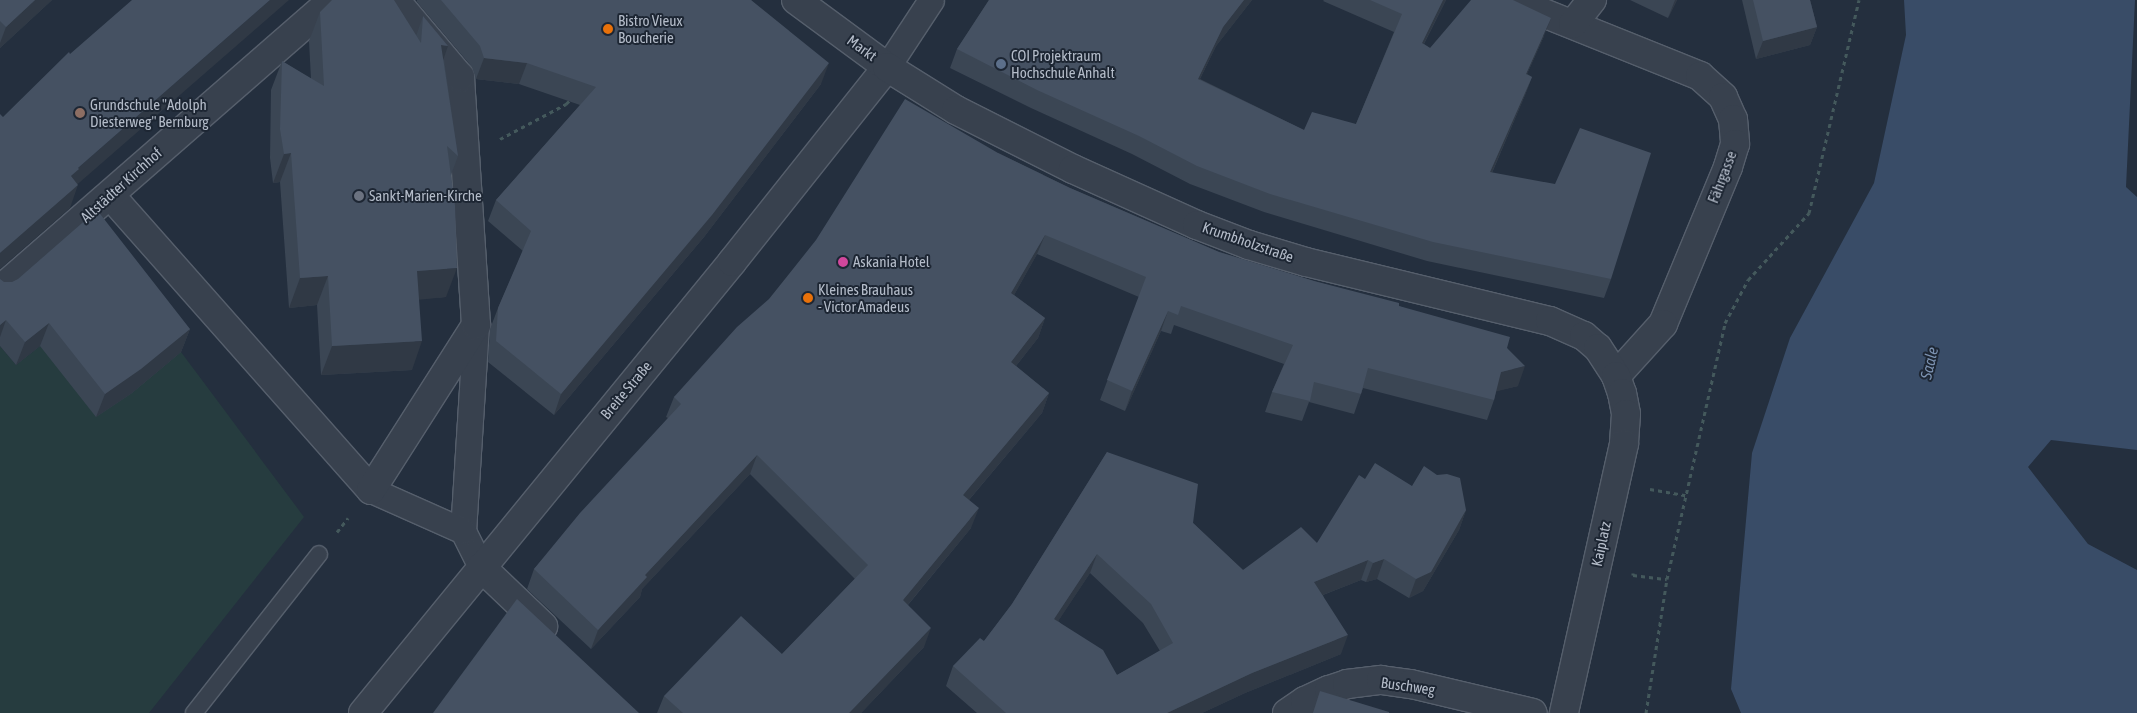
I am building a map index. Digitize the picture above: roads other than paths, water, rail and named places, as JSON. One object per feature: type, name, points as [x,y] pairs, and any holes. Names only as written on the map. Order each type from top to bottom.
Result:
[{"type":"street","name":"Altstädter Kirchhof","points":[[0,290],[110,195],[263,58],[332,0]]},
{"type":"street","points":[[395,0],[460,78],[476,325],[463,531],[481,567],[558,640]]},
{"type":"street","name":"Markt","points":[[796,0],[887,67],[931,0]]},
{"type":"street","name":"Fährgasse","points":[[1511,0],[1700,76],[1723,97],[1733,120],[1735,144],[1728,167],[1663,324],[1616,376]]},
{"type":"street","points":[[1573,24],[1592,0]]},
{"type":"street","name":"Krumbholzstraße","points":[[887,67],[956,110],[1065,165],[1197,225],[1241,242],[1367,278],[1550,321],[1584,336],[1598,348],[1616,376]]},
{"type":"street","name":"Breite Straße","points":[[363,713],[732,262],[887,67]]},
{"type":"street","points":[[110,195],[371,490],[463,531]]},
{"type":"street","points":[[371,490],[476,325]]},
{"type":"street","name":"Kaiplatz","points":[[1564,713],[1624,444],[1626,414],[1616,376]]},
{"type":"street","name":"Buschweg","points":[[1287,713],[1305,701],[1329,690],[1347,684],[1381,680],[1411,684],[1533,713]]},
{"type":"lane","points":[[194,713],[319,554]]},
{"type":"water","name":"Saale","points":[[1904,0],[2135,0],[2126,187],[2137,197],[2137,450],[2051,440],[2028,467],[2088,544],[2137,570],[2137,713],[1741,713],[1731,689],[1752,453],[1790,338],[1874,183],[1906,35]]},
{"type":"place","name":"Bistro Vieux Boucherie","points":[[608,29]]},
{"type":"place","name":"COI Projektraum Hochschule Anhalt","points":[[1001,64]]},
{"type":"place","name":"Grundschule \"Adolph Diesterweg\" Bernburg","points":[[80,113]]},
{"type":"place","name":"Sankt-Marien-Kirche","points":[[359,196]]},
{"type":"place","name":"Askania Hotel","points":[[843,262]]},
{"type":"place","name":"Kleines Brauhaus - Victor Amadeus","points":[[808,298]]}]
